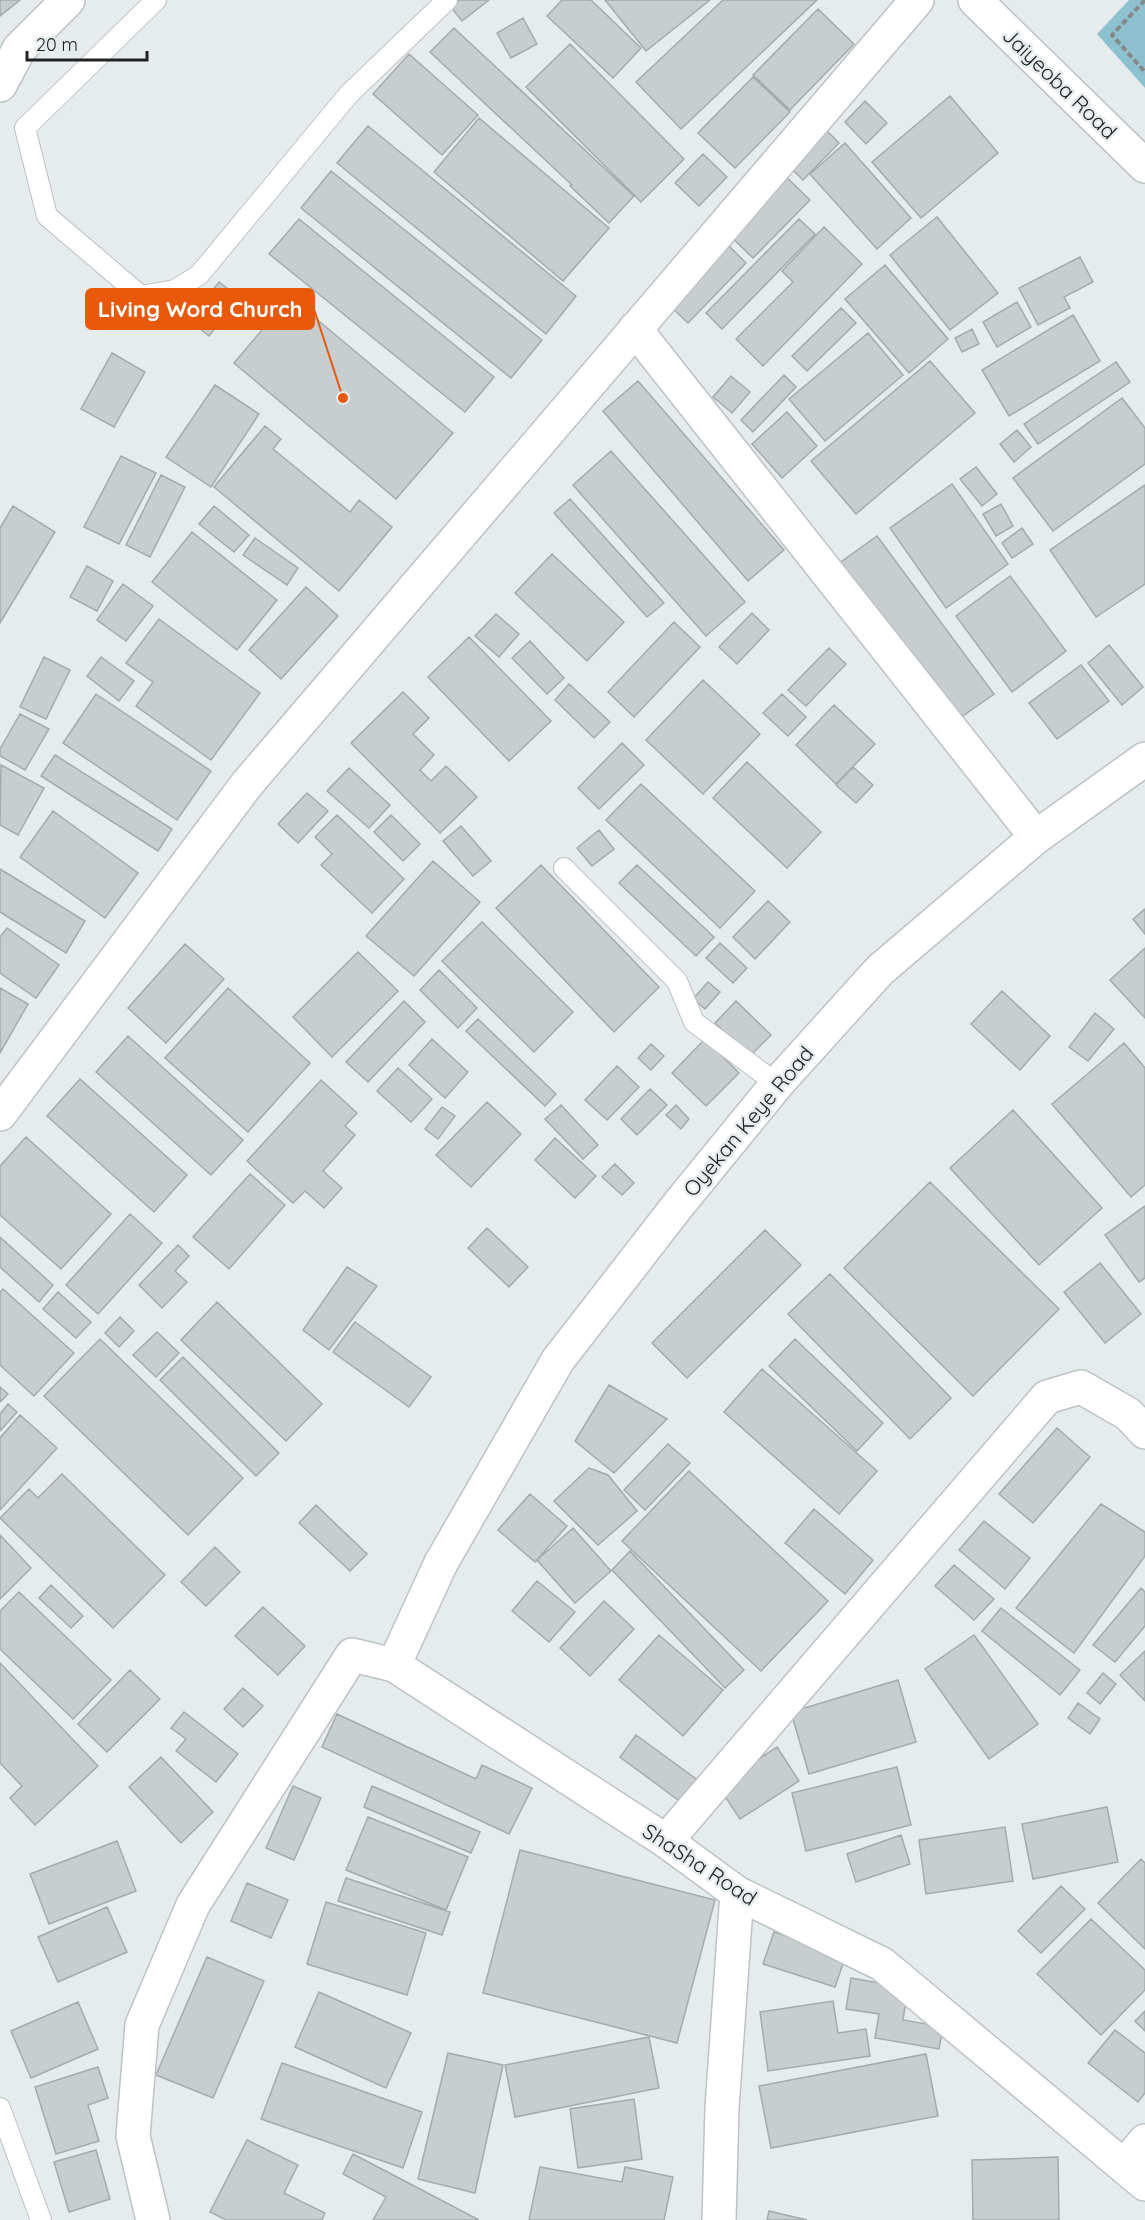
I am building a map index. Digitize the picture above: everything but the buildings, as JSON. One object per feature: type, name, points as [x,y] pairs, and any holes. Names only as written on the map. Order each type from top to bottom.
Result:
[{"type":"street","points":[[0,85],[19,49],[68,0]]},
{"type":"street","points":[[0,1114],[248,783],[917,0]]},
{"type":"street","name":"Jaiyeoba Road","points":[[975,0],[1145,166]]},
{"type":"street","points":[[635,329],[1036,837]]},
{"type":"street","name":"Oyekan Keye Road","points":[[394,1665],[441,1563],[558,1360],[679,1204],[777,1084],[880,970],[1036,837],[1145,759]]},
{"type":"street","points":[[666,1842],[1047,1397],[1081,1387],[1128,1414],[1145,1432]]},
{"type":"street","name":"ShaSha Road","points":[[153,2220],[133,2136],[142,2025],[193,1905],[352,1655],[394,1665],[666,1842],[737,1893],[882,1964],[1134,2175]]},
{"type":"street","points":[[719,2220],[722,2108],[737,1893]]},
{"type":"street","points":[[1134,2175],[1145,2141]]},
{"type":"lane","points":[[156,0],[25,128],[47,216],[141,296],[175,290],[199,275],[349,94],[447,0]]},
{"type":"lane","points":[[564,868],[677,981],[693,1022],[777,1084]]},
{"type":"lane","points":[[0,2108],[41,2220]]},
{"type":"path","points":[[1145,0],[1112,35],[1145,72]]},
{"type":"shaded area","points":[[1129,0],[1145,0],[1145,88],[1097,34]]},
{"type":"place","name":"Living Word Church","points":[[343,398]]}]
